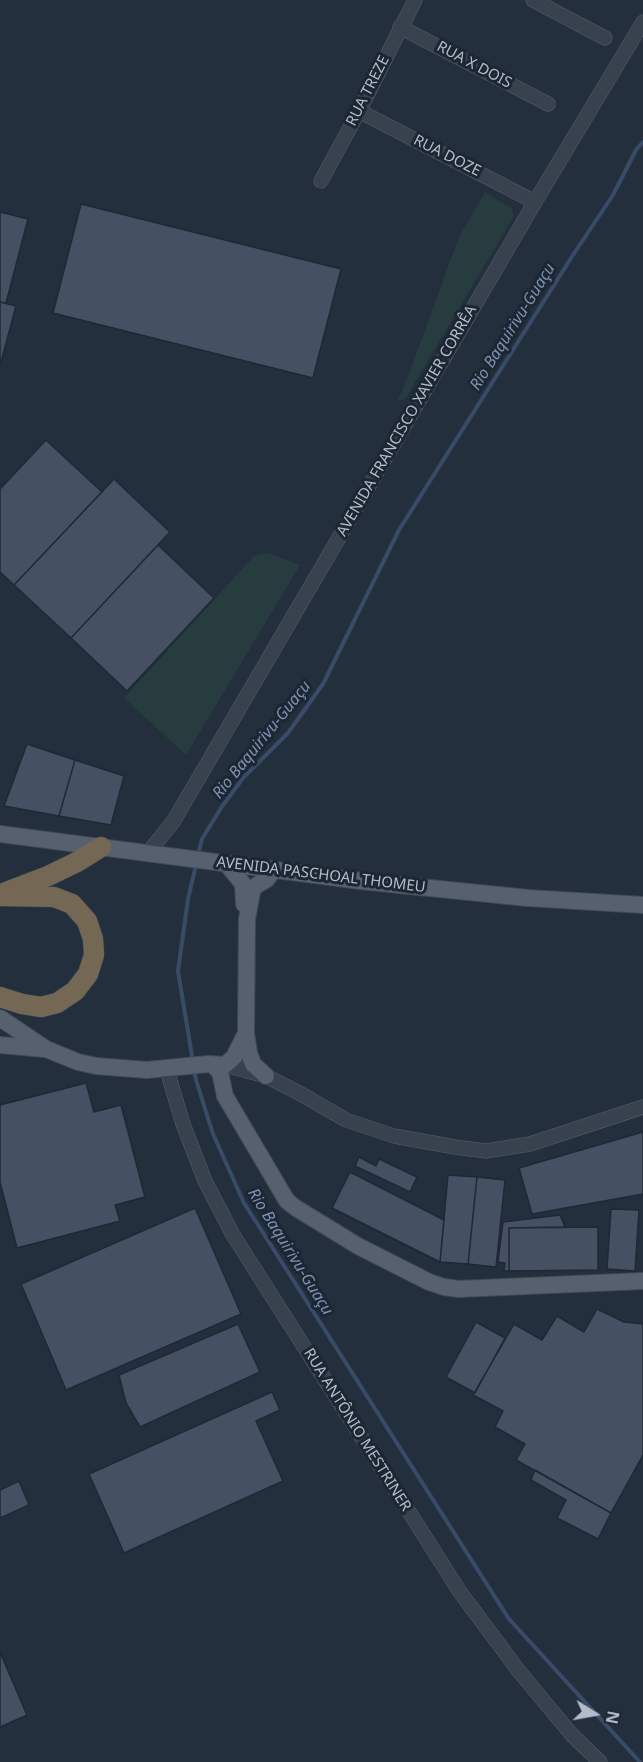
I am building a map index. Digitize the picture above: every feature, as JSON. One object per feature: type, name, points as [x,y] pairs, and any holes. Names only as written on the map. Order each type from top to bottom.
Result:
[{"type":"highway","points":[[0,895],[48,876],[101,847]]},
{"type":"highway","points":[[0,895],[54,897],[72,904],[87,921],[93,939],[94,955],[88,974],[75,992],[57,1003],[41,1007],[0,997]]},
{"type":"main road","name":"AVENIDA PASCHOAL THOMEU","points":[[0,834],[361,881],[528,898],[643,904]]},
{"type":"main road","points":[[222,862],[243,884],[244,909],[247,919]]},
{"type":"main road","points":[[266,1076],[254,1064],[249,1053],[246,1033],[247,919],[254,887],[267,879],[274,869]]},
{"type":"main road","points":[[0,1018],[46,1049],[78,1062],[96,1066],[147,1070],[215,1065],[234,1057],[246,1033]]},
{"type":"main road","points":[[0,1045],[46,1049]]},
{"type":"main road","points":[[215,1065],[220,1072],[225,1096],[287,1201],[296,1209],[358,1246],[429,1282],[459,1289],[643,1281]]},
{"type":"street","name":"RUA TREZE","points":[[321,181],[415,0]]},
{"type":"street","points":[[533,0],[605,38]]},
{"type":"street","name":"AVENIDA FRANCISCO XAVIER CORRÊA","points":[[147,854],[173,822],[535,202],[643,22]]},
{"type":"street","name":"RUA X DOIS","points":[[400,27],[548,104]]},
{"type":"street","name":"RUA DOZE","points":[[359,111],[535,202]]},
{"type":"street","name":"AVENIDA FRANCISCO XAVIER CORRÊA","points":[[173,822],[169,840],[177,857]]},
{"type":"street","points":[[215,1065],[266,1076],[346,1120],[394,1136],[486,1151],[530,1144],[643,1107]]},
{"type":"street","name":"RUA ANTÔNIO MESTRINER","points":[[174,1067],[183,1124],[201,1171],[233,1235],[460,1592],[525,1678],[572,1735],[600,1762]]},
{"type":"green space","points":[[485,192],[511,208],[514,216],[405,399],[397,401],[459,237]]},
{"type":"green space","points":[[268,553],[300,565],[186,755],[124,698],[254,556]]},
{"type":"building","points":[[81,204],[341,269],[313,378],[53,313]]},
{"type":"building","points":[[0,212],[28,219],[6,303],[0,302]]},
{"type":"building","points":[[0,302],[16,306],[0,366]]},
{"type":"building","points":[[46,440],[102,492],[14,585],[0,572],[0,489]]},
{"type":"building","points":[[114,479],[170,532],[71,638],[14,585]]},
{"type":"building","points":[[158,545],[214,598],[127,691],[71,638]]},
{"type":"building","points":[[27,744],[75,760],[59,816],[4,806]]},
{"type":"building","points":[[75,760],[124,776],[111,825],[59,816]]},
{"type":"building","points":[[86,1083],[94,1112],[121,1105],[145,1197],[115,1205],[120,1221],[17,1248],[0,1182],[0,1105]]},
{"type":"building","points":[[643,1132],[643,1194],[532,1214],[519,1168]]},
{"type":"building","points":[[359,1157],[376,1166],[379,1159],[417,1177],[410,1192],[355,1166]]},
{"type":"building","points":[[350,1172],[444,1220],[440,1262],[332,1208]]},
{"type":"building","points":[[448,1175],[477,1177],[468,1264],[440,1262]]},
{"type":"building","points":[[477,1177],[505,1180],[496,1267],[468,1264]]},
{"type":"building","points":[[195,1208],[241,1314],[66,1390],[21,1284]]},
{"type":"building","points":[[611,1209],[639,1210],[635,1271],[607,1269]]},
{"type":"building","points":[[560,1215],[565,1227],[509,1228],[509,1271],[504,1271],[505,1263],[498,1262],[503,1222]]},
{"type":"building","points":[[598,1227],[598,1270],[509,1271],[509,1228]]},
{"type":"building","points":[[597,1309],[624,1322],[643,1324],[643,1455],[611,1513],[516,1460],[525,1444],[495,1427],[503,1411],[473,1395],[514,1324],[542,1340],[557,1316],[584,1332]]},
{"type":"building","points":[[476,1322],[505,1338],[475,1393],[446,1377]]},
{"type":"building","points":[[238,1324],[260,1372],[140,1427],[126,1403],[119,1375]]},
{"type":"building","points":[[272,1392],[280,1410],[256,1421],[283,1481],[124,1553],[89,1474]]},
{"type":"building","points":[[535,1470],[611,1513],[598,1539],[557,1518],[566,1500],[531,1480]]},
{"type":"building","points":[[19,1481],[29,1505],[0,1518],[0,1490]]},
{"type":"building","points":[[0,1652],[27,1715],[0,1727]]},
{"type":"waterway","name":"Rio Baquirivu-Guaçu","points":[[198,855],[202,839],[221,808],[243,778],[288,733],[323,684],[399,530],[613,195],[636,150],[643,142]]},
{"type":"waterway","name":"Rio Baquirivu-Guaçu","points":[[193,1062],[178,971],[188,899],[196,865]]},
{"type":"waterway","name":"Rio Baquirivu-Guaçu","points":[[194,1070],[213,1134],[244,1203],[509,1619],[640,1762]]}]
